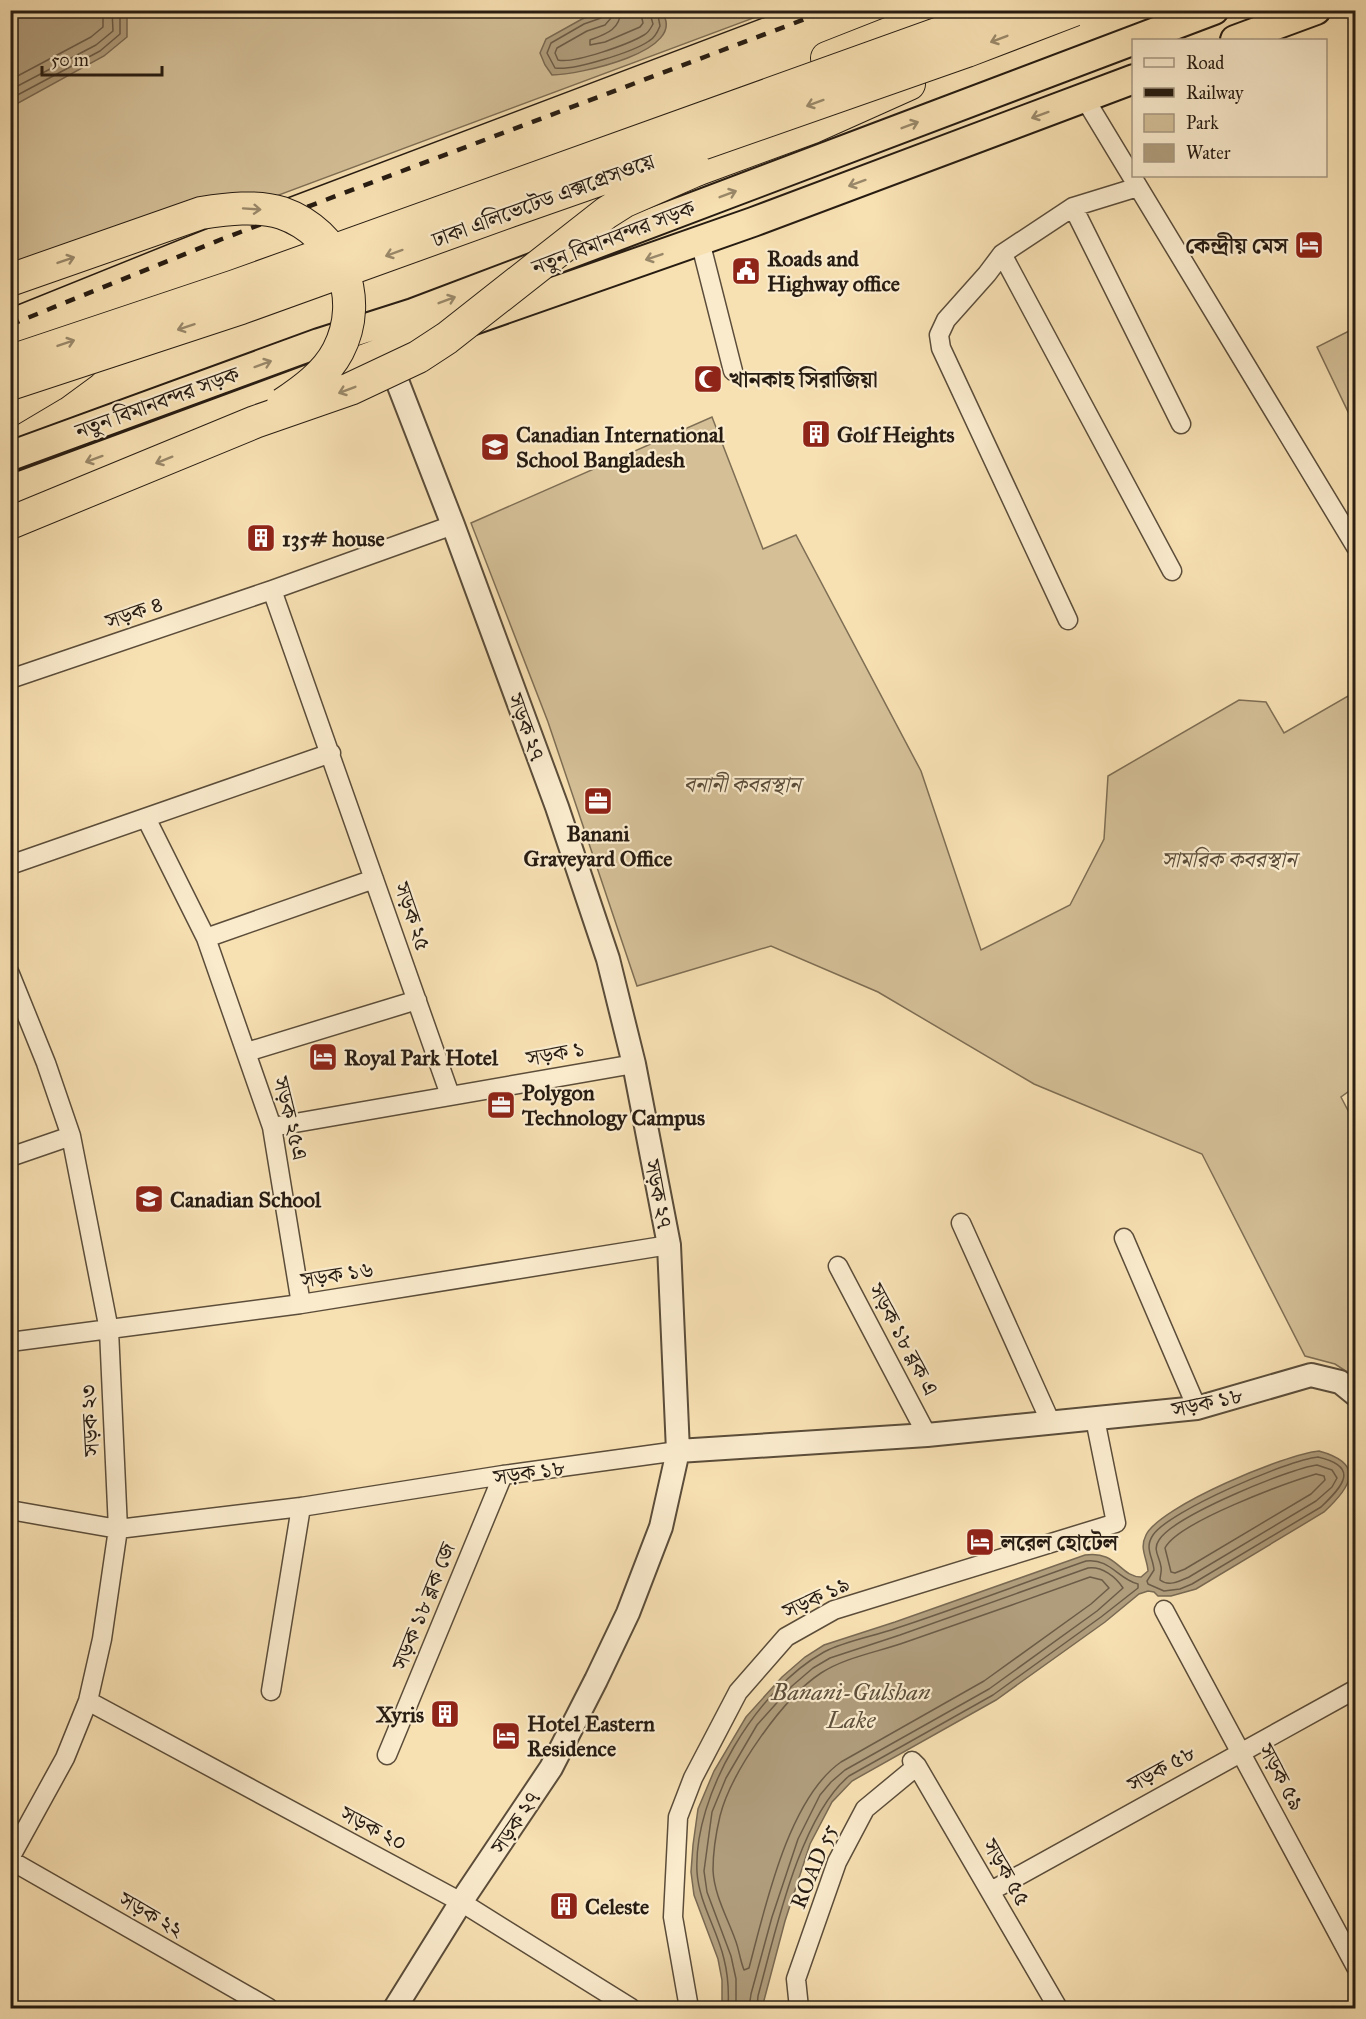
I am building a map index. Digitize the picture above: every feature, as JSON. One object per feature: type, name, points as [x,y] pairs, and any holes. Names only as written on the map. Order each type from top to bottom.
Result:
[{"type":"highway","name":"ঢাকা এলিভেটেড এক্সপ্রেসওয়ে","points":[[10,361],[246,282],[1004,10]]},
{"type":"highway","name":"ঢাকা এলিভেটেড এক্সপ্রেসওয়ে","points":[[10,384],[241,308],[967,51],[1074,10]]},
{"type":"highway","name":"নতুন বিমানবন্দর সড়ক","points":[[1137,39],[1214,10]]},
{"type":"highway","points":[[1238,39],[1316,10]]},
{"type":"highway","points":[[10,410],[52,385],[165,301],[195,288],[441,203],[737,93],[948,11]]},
{"type":"highway","name":"নতুন বিমানবন্দর সড়ক","points":[[10,456],[319,343],[380,338],[413,313],[1132,41]]},
{"type":"highway","points":[[10,523],[255,422],[386,374],[447,338],[571,240],[625,201],[696,170],[813,127],[925,77],[967,51]]},
{"type":"highway","name":"নতুন বিমানবন্দর সড়ক","points":[[10,490],[380,338],[700,241],[1132,80]]},
{"type":"highway","points":[[10,280],[201,213],[232,208],[256,209],[282,213],[302,224],[322,238],[339,260],[347,282],[348,321],[337,353],[314,382],[255,422]]},
{"type":"street","points":[[1085,99],[1356,547]]},
{"type":"street","points":[[1068,620],[941,348],[939,335],[946,320],[1002,254],[1072,207],[1138,187]]},
{"type":"street","points":[[1072,207],[1181,424]]},
{"type":"street","points":[[700,241],[733,371]]},
{"type":"street","points":[[1002,254],[1172,571]]},
{"type":"street","name":"সড়ক ২৭","points":[[380,338],[453,525],[557,807],[605,948],[633,1064],[669,1245],[678,1451],[661,1527],[628,1613],[596,1680],[551,1768],[461,1902],[395,2008]]},
{"type":"street","name":"সড়ক ৪","points":[[10,679],[272,590],[453,525]]},
{"type":"street","name":"সড়ক ২৫","points":[[272,590],[450,1095]]},
{"type":"street","points":[[10,865],[331,753]]},
{"type":"street","name":"সড়ক ২৫এ","points":[[146,818],[206,938],[273,1127],[301,1304]]},
{"type":"street","points":[[206,938],[374,879]]},
{"type":"street","name":"সড়ক ২৩","points":[[10,974],[46,1063],[71,1136],[109,1330],[118,1529],[102,1639],[88,1701],[64,1758],[10,1859]]},
{"type":"street","name":"সড়ক ২৫এ","points":[[247,1052],[417,1000]]},
{"type":"street","name":"সড়ক ১","points":[[273,1127],[633,1064]]},
{"type":"street","points":[[10,1157],[71,1136]]},
{"type":"street","points":[[961,1223],[1050,1423]]},
{"type":"street","points":[[1124,1238],[1197,1408]]},
{"type":"street","name":"সড়ক ১৬","points":[[10,1342],[301,1304],[669,1245]]},
{"type":"street","name":"সড়ক ১৮ ব্লক এ","points":[[838,1266],[927,1435]]},
{"type":"street","name":"সড়ক ১৮","points":[[10,1510],[118,1529],[301,1507],[503,1475],[678,1451],[927,1435],[1197,1408],[1311,1375],[1340,1382],[1356,1395]]},
{"type":"street","name":"সড়ক ১৯","points":[[689,2008],[673,1917],[678,1817],[693,1778],[738,1692],[786,1637],[834,1610],[1116,1523],[1095,1419]]},
{"type":"street","name":"সড়ক ১৮ ব্লক জে","points":[[387,1755],[503,1475]]},
{"type":"street","points":[[271,1691],[301,1507]]},
{"type":"street","name":"সড়ক ৫৯","points":[[1164,1610],[1356,1967]]},
{"type":"street","name":"সড়ক ৫৮","points":[[991,1891],[1356,1689]]},
{"type":"street","name":"সড়ক ২০","points":[[88,1701],[461,1902],[631,2008]]},
{"type":"street","name":"সড়ক ৫৫","points":[[915,1763],[1058,2008]]},
{"type":"street","name":"ROAD 55","points":[[799,2008],[796,1979],[837,1862],[865,1809],[915,1763]]},
{"type":"street","name":"সড়ক ২২","points":[[10,1859],[268,2008]]},
{"type":"green space","points":[[11,10],[772,11],[11,295]]},
{"type":"green space","points":[[1355,328],[1356,419],[1352,420],[1317,347]]},
{"type":"green space","name":"বনানী কবরস্থান","points":[[712,417],[763,549],[796,535],[921,771],[981,950],[1070,905],[1104,839],[1108,776],[1239,700],[1266,702],[1284,733],[1355,692],[1356,1086],[1341,1097],[1355,1124],[1355,1377],[1335,1364],[1305,1356],[1202,1154],[1034,1084],[878,992],[771,946],[637,986],[548,722],[471,523]]},
{"type":"water","points":[[20,10],[127,11],[127,37],[104,56],[11,107],[11,19]]},
{"type":"water","points":[[605,11],[661,11],[666,25],[661,38],[647,49],[628,58],[584,71],[552,75],[540,53],[546,39],[582,19]]},
{"type":"water","name":"Banani-Gulshan Lake","points":[[1319,1451],[1343,1462],[1348,1469],[1349,1477],[1341,1494],[1324,1512],[1196,1589],[1171,1596],[1158,1596],[1148,1591],[1139,1594],[1105,1622],[996,1700],[852,1781],[832,1802],[810,1844],[785,1921],[762,2008],[722,2008],[722,1980],[718,1959],[694,1895],[691,1872],[698,1809],[714,1771],[746,1717],[782,1677],[805,1657],[824,1645],[1085,1555],[1104,1556],[1128,1573],[1141,1577],[1148,1571],[1143,1549],[1146,1535],[1156,1523],[1174,1510],[1198,1496],[1253,1471]]},
{"type":"tram line","points":[[10,308],[216,225],[784,10]]},
{"type":"railway","points":[[10,325],[222,239],[829,10]]},
{"type":"place","name":"কেন্দ্রীয় মেস","points":[[1309,245]]},
{"type":"place","name":"Roads and Highway office","points":[[746,271]]},
{"type":"place","name":"খানকাহ সিরাজিয়া","points":[[708,379]]},
{"type":"place","name":"Golf Heights","points":[[816,434]]},
{"type":"place","name":"Canadian International School Bangladesh","points":[[495,447]]},
{"type":"place","name":"135# house","points":[[261,538]]},
{"type":"place","name":"Banani Graveyard Office","points":[[598,801]]},
{"type":"place","name":"Royal Park Hotel","points":[[323,1057]]},
{"type":"place","name":"Polygon Technology Campus","points":[[501,1105]]},
{"type":"place","name":"Canadian School","points":[[149,1199]]},
{"type":"place","name":"লরেল হোটেল","points":[[980,1542]]},
{"type":"place","name":"Xyris","points":[[445,1714]]},
{"type":"place","name":"Hotel Eastern Residence","points":[[506,1736]]},
{"type":"place","name":"Celeste","points":[[564,1906]]},
{"type":"park label","name":"সামরিক কবরস্থান","points":[[1229,859]]}]
